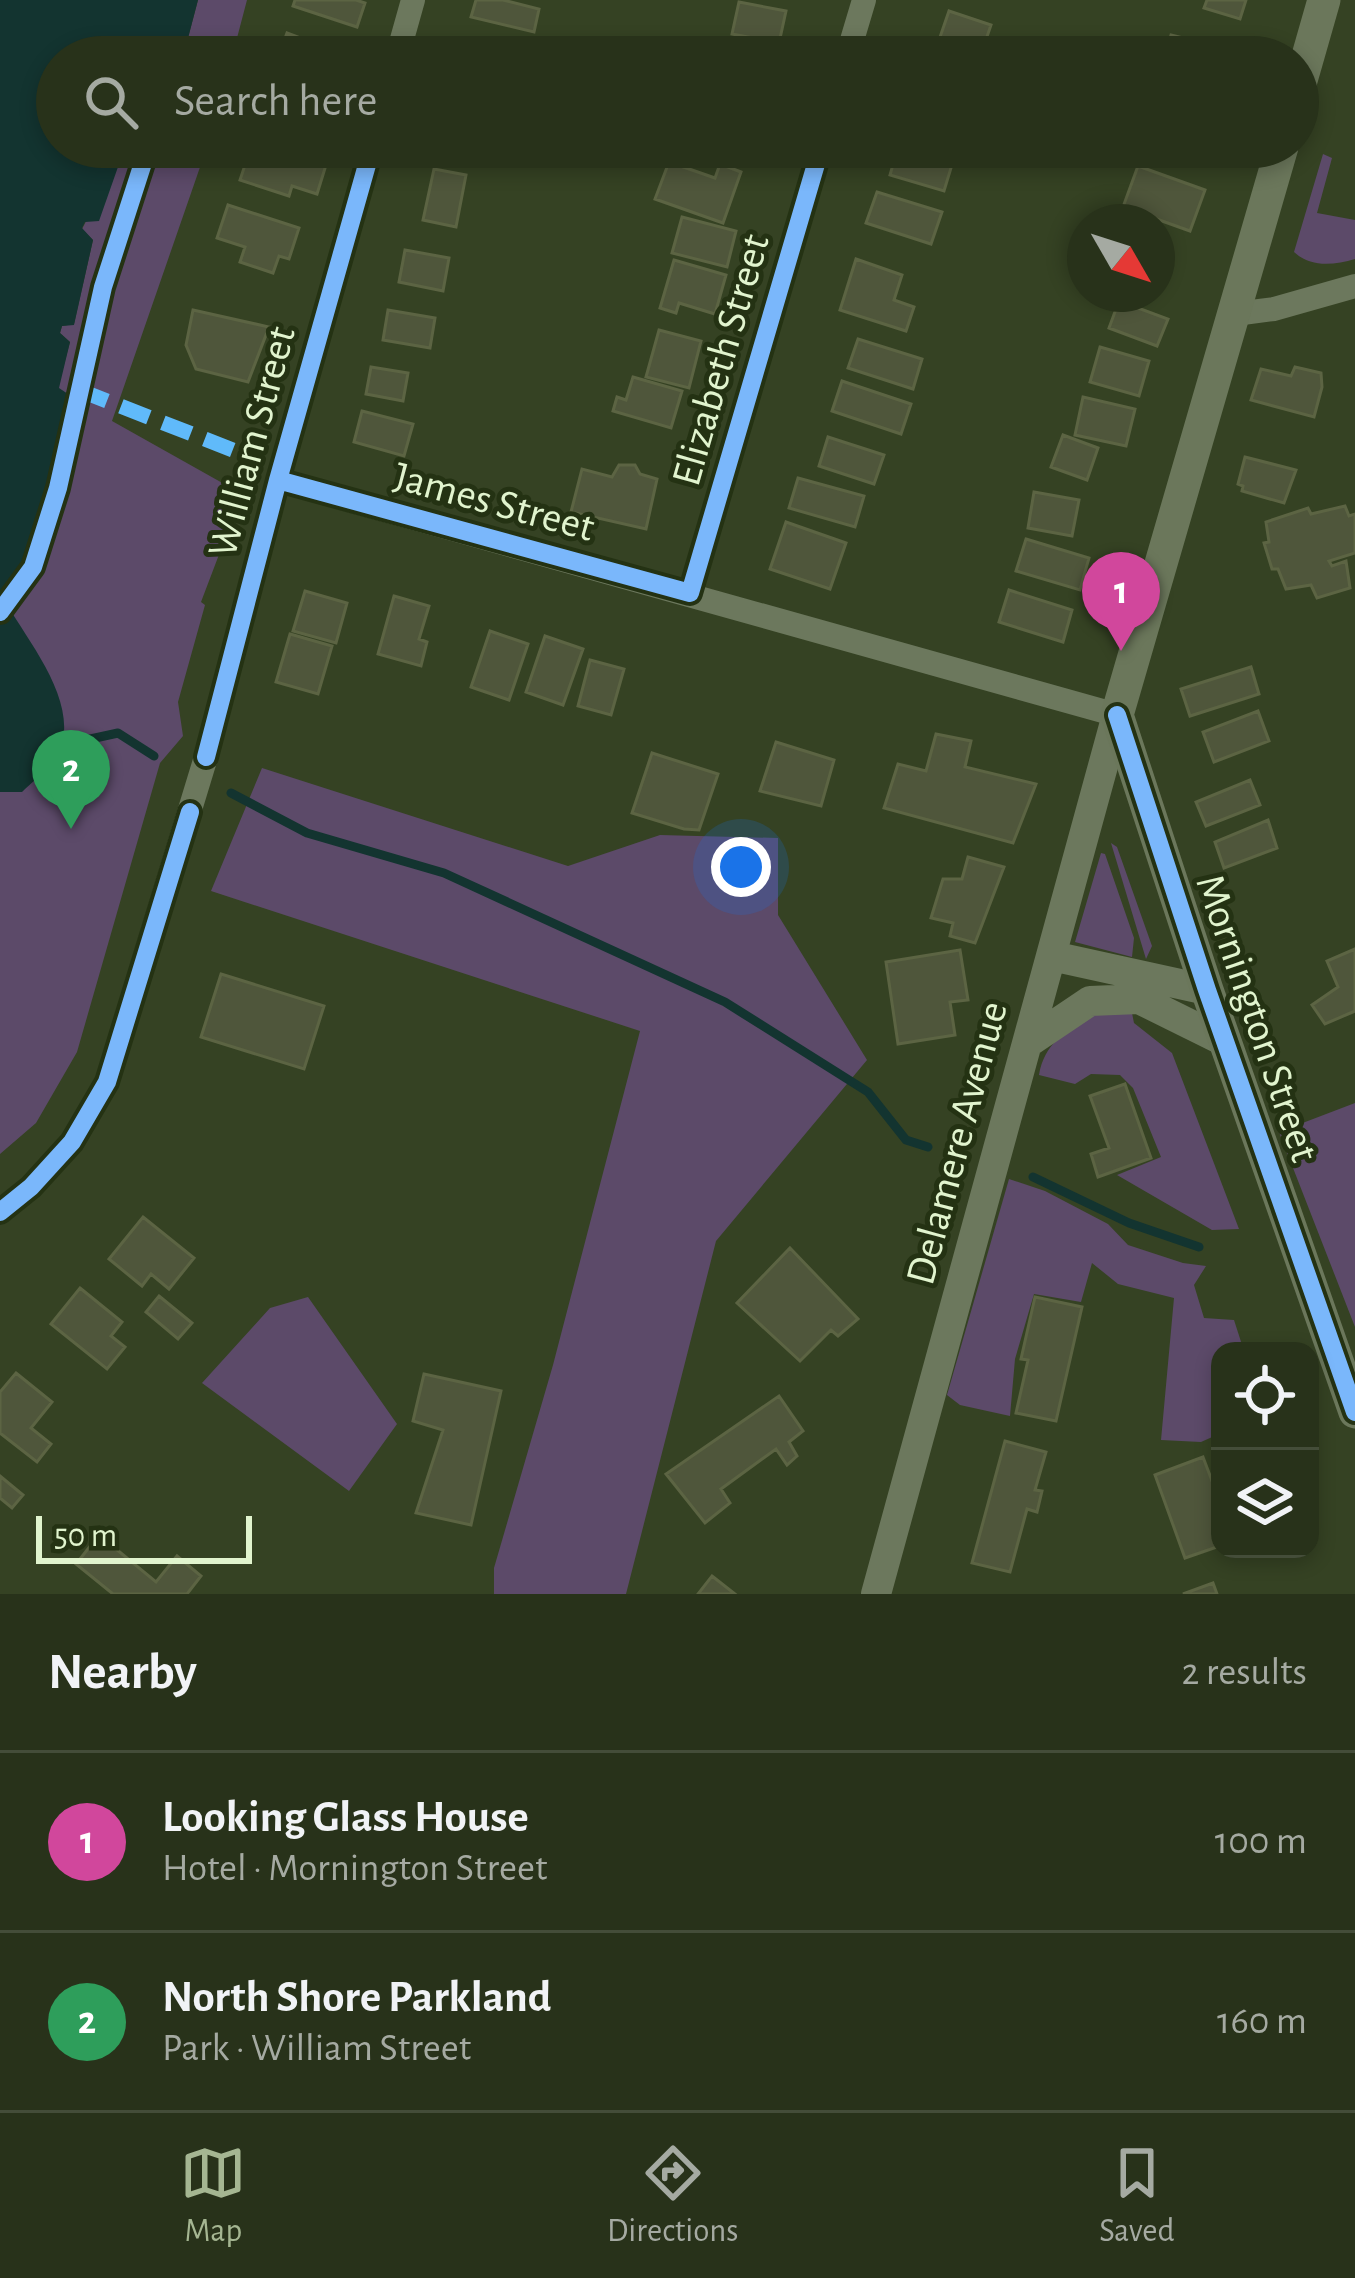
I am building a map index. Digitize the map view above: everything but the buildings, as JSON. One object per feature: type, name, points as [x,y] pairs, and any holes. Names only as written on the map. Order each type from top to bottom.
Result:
[{"type":"main road","points":[[1314,36],[1324,0]]},
{"type":"main road","points":[[1117,715],[1276,168]]},
{"type":"main road","name":"Mornington Street","points":[[1117,715],[1207,990],[1355,1412]]},
{"type":"street","points":[[403,36],[413,0]]},
{"type":"street","points":[[853,36],[864,0]]},
{"type":"street","name":"William Street","points":[[0,1212],[31,1187],[72,1142],[107,1082],[206,757],[366,168]]},
{"type":"street","name":"Elizabeth Street","points":[[690,593],[815,168]]},
{"type":"street","points":[[1235,314],[1274,309],[1355,286]]},
{"type":"street","name":"James Street","points":[[278,479],[1117,715]]},
{"type":"street","name":"Delamere Avenue","points":[[876,1594],[1117,715]]},
{"type":"street","points":[[1052,956],[1207,990]]},
{"type":"street","points":[[1029,1042],[1090,1001],[1138,999],[1226,1042]]},
{"type":"shaded area","points":[[198,0],[247,0],[238,36],[189,36]]},
{"type":"shaded area","points":[[1323,154],[1332,158],[1317,213],[1355,220],[1355,259],[1315,263],[1294,252]]},
{"type":"shaded area","points":[[114,168],[200,168],[112,421],[242,494],[201,602],[205,605],[178,702],[183,736],[160,763],[77,1052],[36,1123],[0,1154],[0,602],[70,342],[60,333],[62,326],[74,324],[93,240],[82,229]]},
{"type":"shaded area","points":[[262,768],[568,866],[660,835],[778,838],[778,915],[867,1060],[716,1241],[626,1594],[494,1594],[494,1568],[553,1365],[640,1031],[211,891]]},
{"type":"shaded area","points":[[1111,843],[1117,847],[1152,946],[1146,959]]},
{"type":"shaded area","points":[[1101,853],[1134,938],[1132,957],[1075,942]]},
{"type":"shaded area","points":[[1096,1012],[1132,1013],[1134,1023],[1172,1053],[1239,1229],[1212,1230],[1117,1175],[1161,1157],[1133,1088],[1120,1075],[1091,1074],[1075,1084],[1039,1075],[1052,1045]]},
{"type":"shaded area","points":[[1355,1103],[1355,1327],[1279,1132]]},
{"type":"shaded area","points":[[1009,1179],[1045,1191],[1108,1224],[1128,1245],[1206,1266],[1194,1285],[1204,1318],[1234,1320],[1241,1342],[1211,1342],[1211,1438],[1201,1442],[1161,1440],[1174,1298],[1118,1284],[1092,1263],[1081,1302],[1034,1294],[1015,1359],[1010,1416],[960,1405],[947,1395]]},
{"type":"shaded area","points":[[308,1297],[397,1424],[349,1491],[202,1383],[270,1308]]},
{"type":"water","points":[[0,0],[198,0],[189,36],[36,36],[36,168],[118,168],[99,221],[85,222],[82,228],[93,240],[74,325],[62,326],[60,333],[70,342],[59,388],[77,400],[35,535],[3,598],[59,697],[63,739],[55,759],[22,792],[0,792]]},
{"type":"waterway","points":[[72,743],[118,733],[154,756]]},
{"type":"waterway","points":[[231,793],[307,833],[444,873],[725,1002],[868,1092],[906,1140],[928,1147]]},
{"type":"waterway","points":[[1033,1177],[1129,1223],[1199,1247]]},
{"type":"marked path","points":[[79,390],[261,461]]},
{"type":"cycle path","points":[[0,612],[33,567],[58,488],[103,287],[141,168]]},
{"type":"cycle path","points":[[206,757],[366,168]]},
{"type":"cycle path","points":[[278,480],[690,593],[815,168]]},
{"type":"cycle path","points":[[1117,715],[1207,990],[1355,1412]]},
{"type":"cycle path","points":[[0,1212],[31,1187],[72,1142],[107,1082],[190,812]]},
{"type":"place","name":"Looking Glass House","points":[[1121,651]]},
{"type":"place","name":"North Shore Parkland","points":[[71,829]]}]
